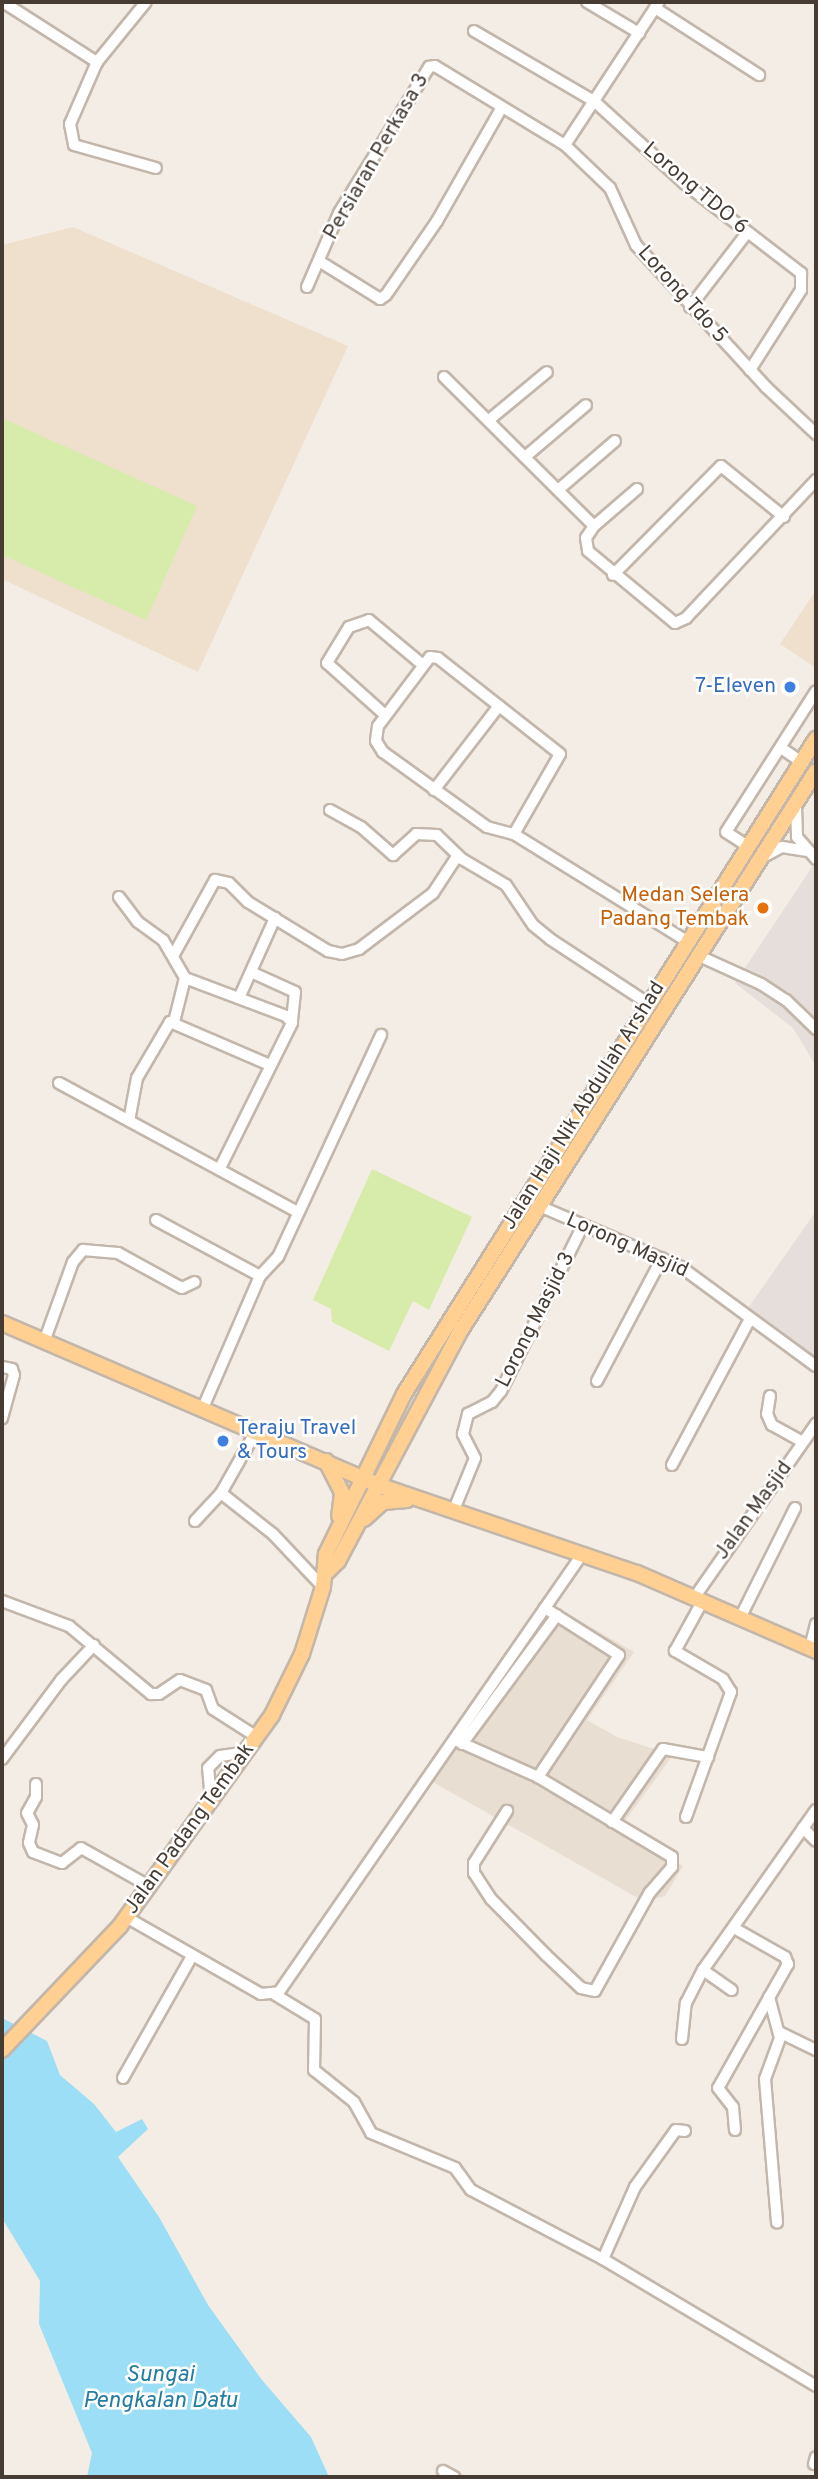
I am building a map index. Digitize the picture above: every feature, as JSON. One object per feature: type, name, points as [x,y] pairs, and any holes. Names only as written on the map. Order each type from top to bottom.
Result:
[{"type":"main road","name":"Jalan Haji Nik Abdullah Arshad","points":[[363,1479],[445,1323],[816,739]]},
{"type":"main road","name":"Jalan Haji Nik Abdullah Arshad","points":[[377,1485],[436,1370],[537,1205],[816,771]]},
{"type":"main road","points":[[2,1323],[377,1485],[415,1500],[583,1553],[813,1650]]},
{"type":"main road","points":[[326,1461],[342,1493],[336,1531]]},
{"type":"main road","name":"Jalan Padang Tembak","points":[[2,2050],[126,1917],[257,1737],[293,1673],[323,1581],[326,1554],[363,1479]]},
{"type":"main road","name":"Jalan Padang Tembak","points":[[323,1581],[338,1561],[377,1485]]},
{"type":"main road","points":[[352,1532],[383,1502],[415,1500]]},
{"type":"street","points":[[3,2],[97,62]]},
{"type":"street","points":[[146,2],[97,62],[70,124],[71,141],[80,148],[156,168]]},
{"type":"street","points":[[587,2],[639,33]]},
{"type":"street","points":[[565,145],[657,5],[759,75]]},
{"type":"street","name":"Lorong TDO 6","points":[[474,30],[594,101],[747,233],[801,273],[801,290],[750,370]]},
{"type":"street","name":"Persiaran Perkasa 3","points":[[307,287],[340,213],[430,66],[565,145]]},
{"type":"street","points":[[319,261],[380,299],[437,221],[501,109]]},
{"type":"street","name":"Lorong Tdo 5","points":[[565,145],[612,190],[636,245],[690,307],[816,434]]},
{"type":"street","points":[[690,307],[747,233]]},
{"type":"street","points":[[489,420],[547,372]]},
{"type":"street","points":[[444,377],[594,526]]},
{"type":"street","points":[[525,457],[586,405]]},
{"type":"street","points":[[558,490],[615,441]]},
{"type":"street","points":[[613,575],[721,466],[784,517]]},
{"type":"street","points":[[637,489],[594,526],[586,538],[588,551],[613,575],[675,623],[686,618],[816,480]]},
{"type":"street","points":[[384,714],[327,663],[349,627],[369,620],[423,665]]},
{"type":"street","points":[[514,834],[560,754],[438,658],[430,657],[384,714],[376,741],[383,752],[487,827],[514,834],[688,943]]},
{"type":"street","points":[[749,847],[726,832],[816,691]]},
{"type":"street","points":[[434,790],[499,706]]},
{"type":"street","points":[[780,748],[802,762]]},
{"type":"street","points":[[799,796],[794,824],[806,851],[816,859]]},
{"type":"street","points":[[330,810],[361,827],[388,854],[399,853],[416,834],[429,832],[458,855],[506,885],[533,925],[550,939],[649,1004]]},
{"type":"street","points":[[762,858],[782,847],[806,851]]},
{"type":"street","points":[[173,956],[215,880],[229,883],[245,900],[328,951],[351,953],[433,893],[458,855]]},
{"type":"street","points":[[119,898],[138,922],[163,940],[186,978],[286,1016],[292,1023]]},
{"type":"street","points":[[239,998],[275,918]]},
{"type":"street","points":[[697,955],[761,984],[786,1000],[816,1029]]},
{"type":"street","points":[[220,1168],[292,1023],[295,992],[251,972]]},
{"type":"street","points":[[129,1121],[138,1079],[163,1028],[174,1022],[186,978]]},
{"type":"street","points":[[174,1022],[270,1065]]},
{"type":"street","points":[[202,1410],[260,1276],[278,1257],[380,1035]]},
{"type":"street","points":[[59,1083],[298,1212]]},
{"type":"street","name":"Lorong Masjid","points":[[537,1205],[582,1227],[662,1258],[716,1290],[749,1321],[816,1366]]},
{"type":"street","points":[[156,1220],[260,1276]]},
{"type":"street","name":"Lorong Masjid 3","points":[[453,1512],[475,1458],[463,1434],[468,1414],[492,1402],[501,1391],[582,1227]]},
{"type":"street","points":[[44,1342],[73,1262],[83,1250],[118,1253],[182,1288],[195,1282]]},
{"type":"street","points":[[597,1381],[662,1258]]},
{"type":"street","points":[[672,1465],[749,1321]]},
{"type":"street","points":[[2,1367],[14,1373],[2,1418]]},
{"type":"street","points":[[770,1396],[767,1414],[772,1425],[803,1443]]},
{"type":"street","name":"Jalan Masjid","points":[[708,1757],[730,1684],[679,1657],[675,1648],[698,1600],[816,1424]]},
{"type":"street","points":[[195,1521],[221,1493],[255,1433]]},
{"type":"street","points":[[221,1493],[273,1534],[323,1581]]},
{"type":"street","points":[[740,1618],[794,1508]]},
{"type":"street","points":[[459,1742],[583,1553]]},
{"type":"street","points":[[2,1601],[53,1618],[94,1645],[151,1694],[159,1694],[180,1680],[206,1690],[213,1709],[257,1737]]},
{"type":"street","points":[[538,1777],[618,1663],[618,1651],[545,1608]]},
{"type":"street","points":[[274,1994],[284,1987],[459,1742],[557,1615]]},
{"type":"street","points":[[813,1650],[816,1624]]},
{"type":"street","points":[[2,1759],[61,1680],[94,1645]]},
{"type":"street","points":[[459,1742],[538,1777],[672,1857],[672,1867],[650,1892],[601,1986],[589,1992],[491,1899],[474,1873],[474,1863],[507,1811]]},
{"type":"street","points":[[612,1822],[663,1749],[708,1757],[686,1817]]},
{"type":"street","points":[[211,1801],[208,1768],[220,1756],[247,1752]]},
{"type":"street","points":[[36,1784],[36,1797],[27,1813],[33,1827],[29,1843],[33,1852],[62,1863],[81,1848],[149,1886]]},
{"type":"street","points":[[682,2039],[686,2003],[703,1970],[816,1810]]},
{"type":"street","points":[[803,1828],[816,1840]]},
{"type":"street","points":[[126,1917],[261,1994],[274,1994],[315,2020],[314,2070],[354,2102],[371,2133],[455,2168],[471,2190],[603,2259],[816,2386]]},
{"type":"street","points":[[734,1928],[787,1959],[718,2088],[733,2107],[735,2130]]},
{"type":"street","points":[[123,2078],[192,1956]]},
{"type":"street","points":[[703,1970],[732,1990]]},
{"type":"street","points":[[769,1997],[779,2032],[779,2047],[765,2078],[778,2222]]},
{"type":"street","points":[[779,2032],[816,2050]]},
{"type":"street","points":[[603,2259],[635,2187],[676,2130],[685,2131]]},
{"type":"street","points":[[443,2471],[454,2477]]},
{"type":"shaded area","points":[[73,227],[348,346],[198,672],[2,579],[2,245]]},
{"type":"shaded area","points":[[816,590],[816,668],[780,644]]},
{"type":"shaded area","points":[[816,861],[816,1066],[793,1028],[735,983]]},
{"type":"shaded area","points":[[816,1211],[816,1369],[746,1311]]},
{"type":"shaded area","points":[[551,1604],[634,1652],[587,1720],[617,1737],[673,1755],[622,1825],[683,1866],[665,1896],[645,1902],[431,1781]]},
{"type":"green space","points":[[2,418],[197,506],[146,620],[2,555]]},
{"type":"green space","points":[[372,1169],[472,1217],[429,1310],[413,1301],[389,1351],[332,1322],[331,1309],[313,1300]]},
{"type":"water","name":"Sungai Pengkalan Datu","points":[[2,2018],[47,2041],[60,2075],[94,2104],[116,2132],[142,2119],[148,2129],[118,2157],[159,2217],[208,2305],[262,2380],[311,2437],[329,2477],[87,2477],[92,2453],[39,2324],[40,2281],[2,2218]]},
{"type":"place","name":"7-Eleven","points":[[790,687]]},
{"type":"place","name":"Medan Selera Padang Tembak","points":[[763,908]]},
{"type":"place","name":"Teraju Travel & Tours","points":[[223,1441]]}]
